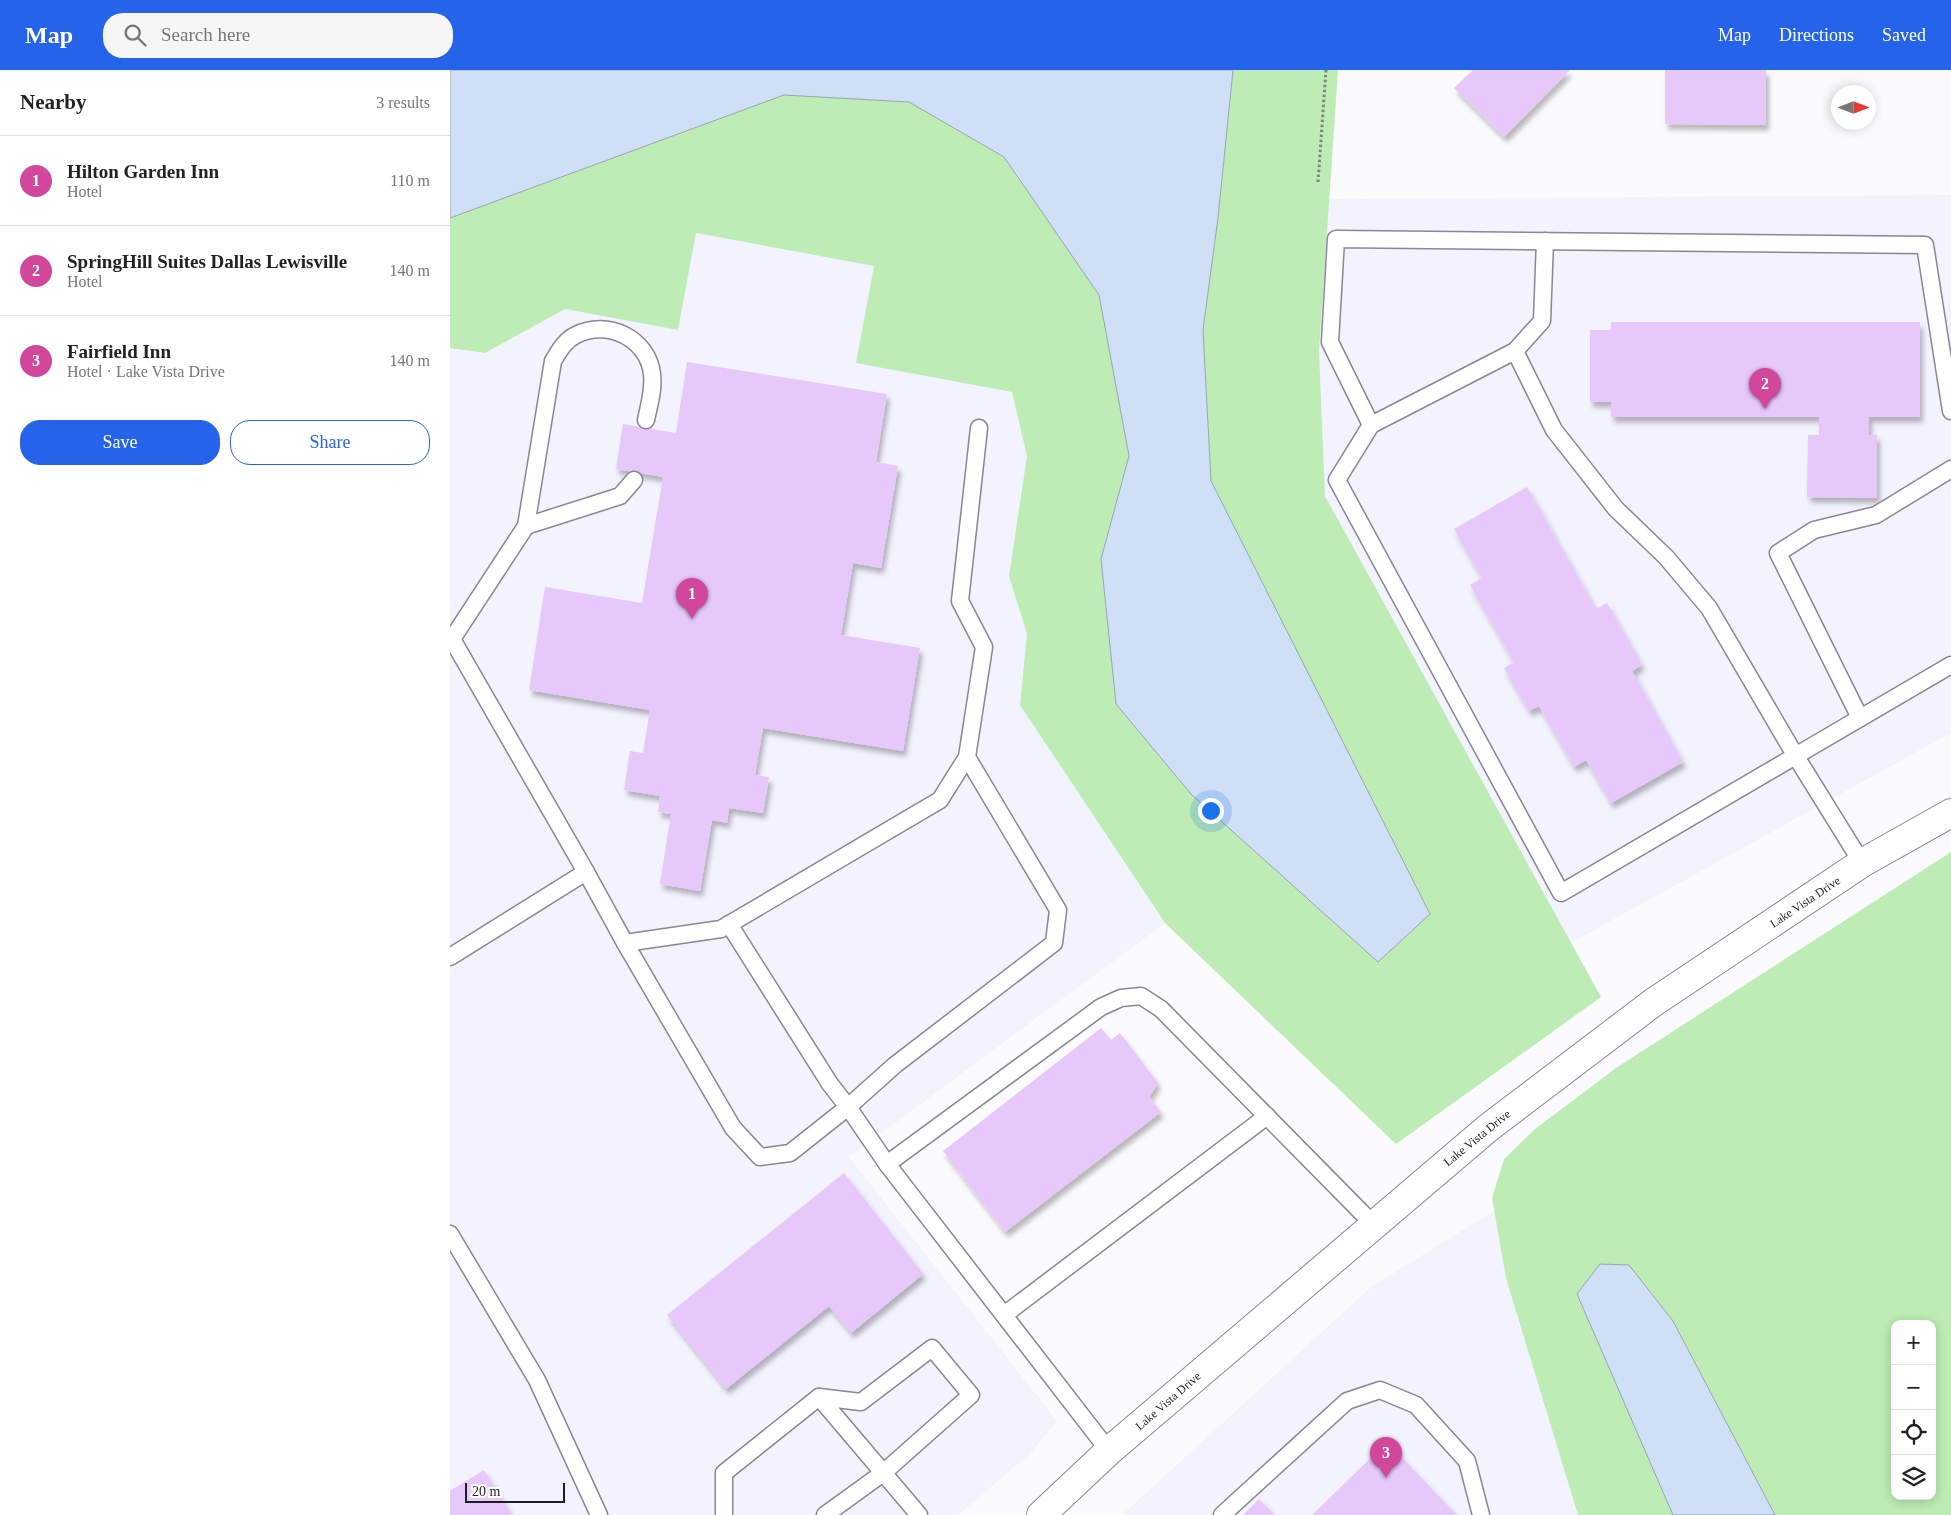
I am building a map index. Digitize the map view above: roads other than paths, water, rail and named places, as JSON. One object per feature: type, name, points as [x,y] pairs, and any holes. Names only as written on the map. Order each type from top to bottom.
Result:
[{"type":"street","name":"Lake Vista Drive","points":[[1041,1515],[1109,1451],[1488,1128],[1654,1002],[1862,863],[1951,813]]},
{"type":"lane","points":[[1371,425],[1330,342],[1336,239],[1925,245],[1951,411]]},
{"type":"lane","points":[[1545,241],[1542,321],[1515,351],[1371,425],[1337,480],[1561,893],[1951,665]]},
{"type":"lane","points":[[646,420],[652,390],[652,373],[647,357],[637,343],[624,334],[608,329],[591,330],[575,335],[562,346],[553,361],[526,526],[452,639],[733,1128],[760,1157],[790,1153],[848,1107],[895,1066],[1054,943],[1058,910],[967,757]]},
{"type":"lane","points":[[1515,351],[1554,430],[1616,509],[1666,557],[1709,608],[1795,755],[1862,863]]},
{"type":"lane","points":[[625,943],[721,929],[940,800],[967,757],[984,647],[960,601],[979,428]]},
{"type":"lane","points":[[1860,718],[1778,553],[1814,530],[1876,515],[1951,470]]},
{"type":"lane","points":[[526,526],[620,496],[634,480]]},
{"type":"lane","points":[[450,957],[586,872]]},
{"type":"lane","points":[[730,924],[830,1084],[887,1164],[1109,1451]]},
{"type":"lane","points":[[887,1164],[1101,1007],[1121,998],[1141,996],[1161,1009],[1374,1225]]},
{"type":"lane","points":[[1004,1315],[1266,1116]]},
{"type":"lane","points":[[450,1234],[537,1380],[599,1515]]},
{"type":"lane","points":[[724,1515],[724,1473],[819,1397],[861,1402],[932,1348],[970,1395],[883,1473],[825,1515]]},
{"type":"lane","points":[[1222,1515],[1347,1401],[1380,1390],[1416,1405],[1467,1461],[1481,1515]]},
{"type":"lane","points":[[819,1397],[918,1515]]},
{"type":"water","points":[[450,70],[1233,70],[1218,218],[1203,330],[1211,481],[1430,914],[1378,962],[1191,794],[1116,704],[1101,559],[1129,456],[1099,295],[1004,157],[909,102],[784,95],[450,218]]},
{"type":"water","points":[[1600,1264],[1629,1265],[1673,1321],[1775,1515],[1673,1515],[1577,1294]]},
{"type":"place","name":"SpringHill Suites Dallas Lewisville","points":[[1765,409]]},
{"type":"place","name":"Hilton Garden Inn","points":[[692,619]]},
{"type":"place","name":"Fairfield Inn","points":[[1386,1478]]}]
